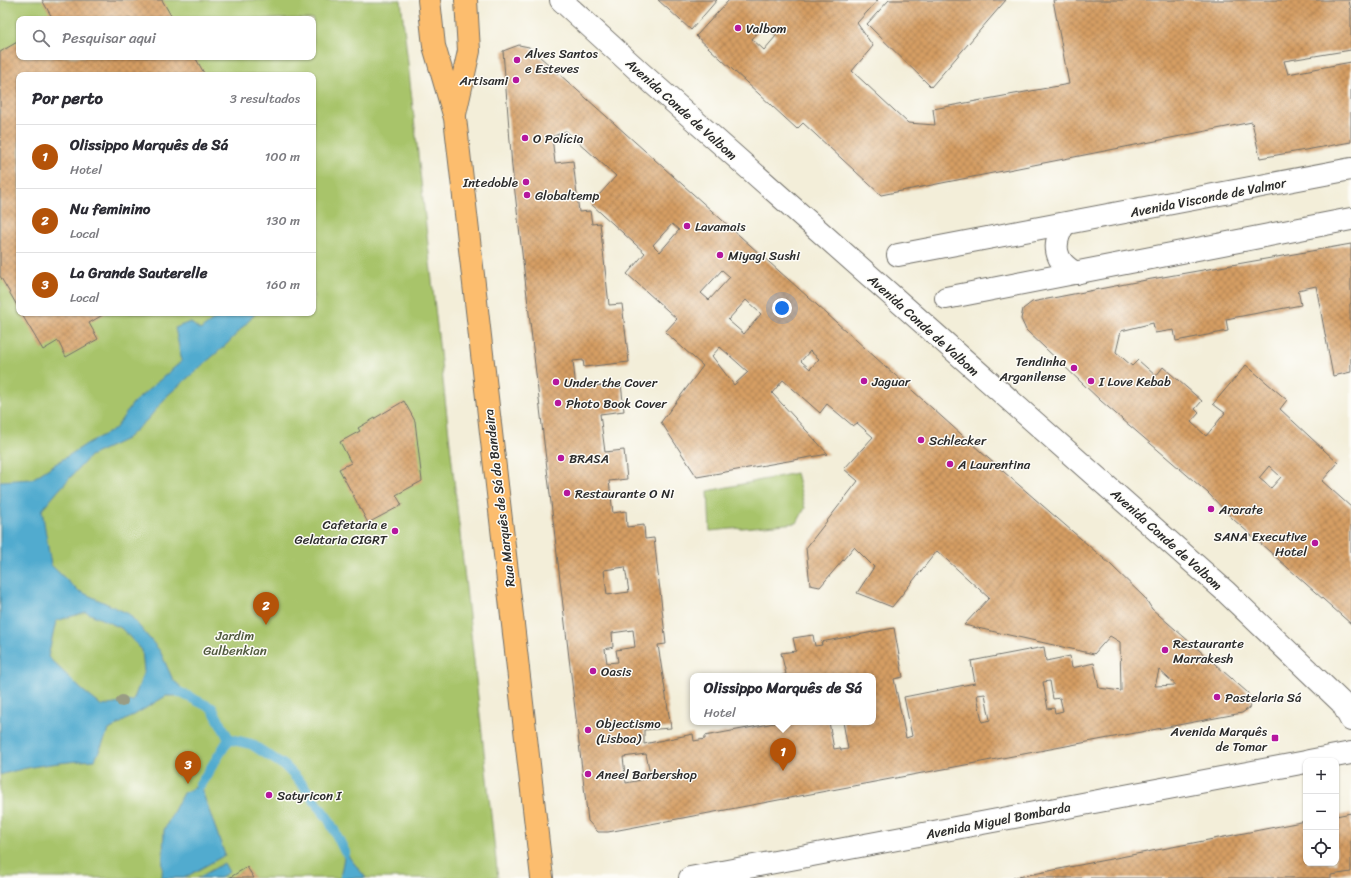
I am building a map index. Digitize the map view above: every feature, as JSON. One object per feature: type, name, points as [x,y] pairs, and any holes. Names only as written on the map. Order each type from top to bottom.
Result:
[{"type":"main road","name":"Rua Marquês de Sá da Bandeira","points":[[429,0],[434,46],[455,118],[542,878]]},
{"type":"main road","name":"Rua Marquês de Sá da Bandeira","points":[[455,118],[468,51],[466,0]]},
{"type":"street","name":"Avenida Conde de Valbom","points":[[561,0],[641,73],[1225,591],[1342,703],[1351,720]]},
{"type":"street","name":"Avenida Visconde de Valmor","points":[[898,255],[1064,225],[1351,169]]},
{"type":"street","points":[[946,298],[1351,219]]},
{"type":"street","points":[[1064,225],[1059,234],[1057,252],[1067,269],[1076,273]]},
{"type":"street","name":"Avenida Miguel Bombarda","points":[[1324,758],[1351,753]]},
{"type":"street","name":"Avenida Miguel Bombarda","points":[[690,878],[1303,762]]},
{"type":"green space","name":"Jardim Gulbenkian","points":[[0,0],[401,0],[498,878],[0,878]]},
{"type":"green space","points":[[796,473],[805,508],[797,523],[710,531],[708,491]]},
{"type":"water","points":[[219,316],[253,316],[227,344],[168,395],[148,419],[126,439],[90,456],[42,510],[51,565],[77,590],[129,614],[160,651],[173,680],[180,686],[179,692],[176,696],[166,696],[109,730],[95,760],[47,764],[0,775],[0,481],[32,479],[88,443],[115,429],[133,403],[182,361],[175,328],[190,322],[200,330]],"holes":[[[86,612],[121,628],[142,650],[144,672],[133,701],[102,706],[82,690],[48,657],[56,621]]]},
{"type":"water","points":[[200,785],[225,855],[184,878],[162,878],[164,830],[183,793]]},
{"type":"water","points":[[345,852],[366,878],[340,878]]},
{"type":"water","points":[[224,863],[229,872],[219,878],[198,878]]},
{"type":"building","points":[[42,0],[162,0],[171,16],[51,16]]},
{"type":"building","points":[[658,0],[717,0],[691,30]]},
{"type":"building","points":[[729,0],[878,0],[857,23],[873,46],[852,71],[908,123],[935,125],[933,109],[1069,84],[1053,0],[1349,0],[1351,10],[1351,50],[1284,61],[1288,74],[1351,62],[1351,142],[1260,158],[1252,122],[881,195],[803,123],[797,129],[696,36]],"holes":[[[764,25],[776,36],[764,50],[752,39]]]},
{"type":"building","points":[[889,0],[1006,0],[931,87],[867,24]]},
{"type":"building","points":[[16,43],[16,60],[197,60],[203,72],[16,72],[16,304],[0,276],[0,52]]},
{"type":"building","points":[[519,45],[529,47],[981,452],[1111,565],[1145,598],[1152,609],[1247,692],[1252,701],[1249,708],[1242,713],[608,832],[598,832],[588,821],[512,167],[503,51]],"holes":[[[566,131],[616,176],[591,204],[645,253],[627,274],[677,319],[665,332],[703,366],[661,422],[697,477],[828,454],[772,393],[783,380],[820,413],[827,404],[853,426],[857,423],[873,437],[844,469],[858,481],[806,548],[810,585],[820,587],[854,547],[874,567],[857,593],[892,607],[937,551],[989,598],[964,625],[1094,654],[1110,636],[1120,642],[1121,691],[1099,688],[1094,663],[1072,668],[1070,656],[1046,661],[1044,647],[971,661],[975,683],[904,697],[912,736],[906,738],[894,679],[903,677],[894,628],[821,642],[822,645],[815,646],[813,635],[793,638],[796,651],[781,653],[786,673],[876,673],[876,725],[844,725],[848,749],[834,749],[830,725],[764,725],[705,736],[705,739],[694,741],[693,734],[644,744],[644,730],[671,728],[658,645],[666,644],[654,538],[645,539],[644,525],[627,527],[626,511],[613,513],[609,481],[627,479],[624,450],[605,452],[600,414],[624,411],[621,383],[576,388],[573,361],[583,360],[584,367],[629,362],[622,304],[609,305],[600,223],[592,224],[590,211],[579,212],[573,161],[555,163],[552,137]],[[672,224],[679,230],[660,252],[653,245]],[[722,270],[730,277],[709,300],[701,293]],[[746,300],[761,314],[744,334],[728,320]],[[720,347],[748,372],[734,385],[712,356]],[[810,351],[819,359],[810,369],[801,361]],[[625,567],[629,592],[607,595],[604,570]],[[633,630],[635,647],[616,650],[618,662],[607,663],[605,649],[613,647],[612,633]],[[1159,670],[1176,685],[1155,686]],[[1050,681],[1053,699],[1060,698],[1063,711],[1055,713],[1054,708],[1048,709],[1043,682]],[[985,694],[990,720],[982,722],[977,695]],[[646,754],[651,778],[626,783],[623,757]]]},
{"type":"building","points":[[1351,244],[1351,372],[1333,376],[1316,286],[1298,290],[1301,305],[1226,319],[1228,331],[1176,341],[1174,330],[1155,333],[1153,323],[1121,331],[1116,352],[1132,366],[1138,360],[1156,376],[1163,367],[1202,401],[1195,409],[1199,413],[1191,422],[1206,436],[1225,413],[1213,404],[1246,365],[1287,400],[1280,409],[1338,463],[1322,481],[1351,507],[1351,624],[1233,519],[1208,493],[1101,401],[1026,330],[1021,319],[1023,309],[1032,302],[1146,280]],"holes":[[[1269,466],[1281,477],[1271,488],[1259,478]]]},
{"type":"building","points":[[23,316],[101,316],[89,323],[98,339],[66,357],[58,341],[43,350]]},
{"type":"building","points":[[404,401],[415,421],[422,481],[396,495],[402,505],[368,523],[339,469],[351,463],[340,442],[360,431],[358,428]]},
{"type":"building","points":[[1351,813],[1351,872],[1331,875],[1331,878],[1013,878],[1303,822],[1303,866],[1339,866],[1339,815]]},
{"type":"building","points":[[247,867],[254,878],[229,878]]},
{"type":"waterway","points":[[179,692],[212,708],[229,739],[200,785]]},
{"type":"waterway","points":[[229,739],[251,744],[285,766],[303,785],[329,820],[345,852]]},
{"type":"place","name":"Valbom","points":[[738,28]]},
{"type":"place","name":"Alves Santos e Esteves","points":[[517,60]]},
{"type":"place","name":"Artisami","points":[[516,80]]},
{"type":"place","name":"O Polícia","points":[[525,138]]},
{"type":"place","name":"Intedoble","points":[[526,182]]},
{"type":"place","name":"Globaltemp","points":[[527,195]]},
{"type":"place","name":"Lavamais","points":[[687,226]]},
{"type":"place","name":"Miyagi Sushi","points":[[720,255]]},
{"type":"place","name":"Tendinha Arganilense","points":[[1074,368]]},
{"type":"place","name":"Jaguar","points":[[864,381]]},
{"type":"place","name":"I Love Kebab","points":[[1091,381]]},
{"type":"place","name":"Under the Cover","points":[[556,382]]},
{"type":"place","name":"Photo Book Cover","points":[[558,403]]},
{"type":"place","name":"Schlecker","points":[[921,440]]},
{"type":"place","name":"BRASA","points":[[561,458]]},
{"type":"place","name":"A Laurentina","points":[[950,464]]},
{"type":"place","name":"Restaurante O Ni","points":[[567,493]]},
{"type":"place","name":"Ararate","points":[[1211,509]]},
{"type":"place","name":"Cafetaria e Gelataria CIGRT","points":[[395,531]]},
{"type":"place","name":"SANA Executive Hotel","points":[[1315,543]]},
{"type":"place","name":"Nu feminino","points":[[266,625]]},
{"type":"place","name":"Restaurante Marrakesh","points":[[1165,650]]},
{"type":"place","name":"Oasis","points":[[593,671]]},
{"type":"place","name":"Pastelaria Sá","points":[[1217,697]]},
{"type":"place","name":"Objectismo (Lisboa)","points":[[588,730]]},
{"type":"place","name":"Avenida Marquês de Tomar","points":[[1275,738]]},
{"type":"place","name":"Olissippo Marquês de Sá","points":[[783,771]]},
{"type":"place","name":"Aneel Barbershop","points":[[588,774]]},
{"type":"place","name":"La Grande Sauterelle","points":[[188,784]]},
{"type":"place","name":"Satyricon I","points":[[269,795]]}]
